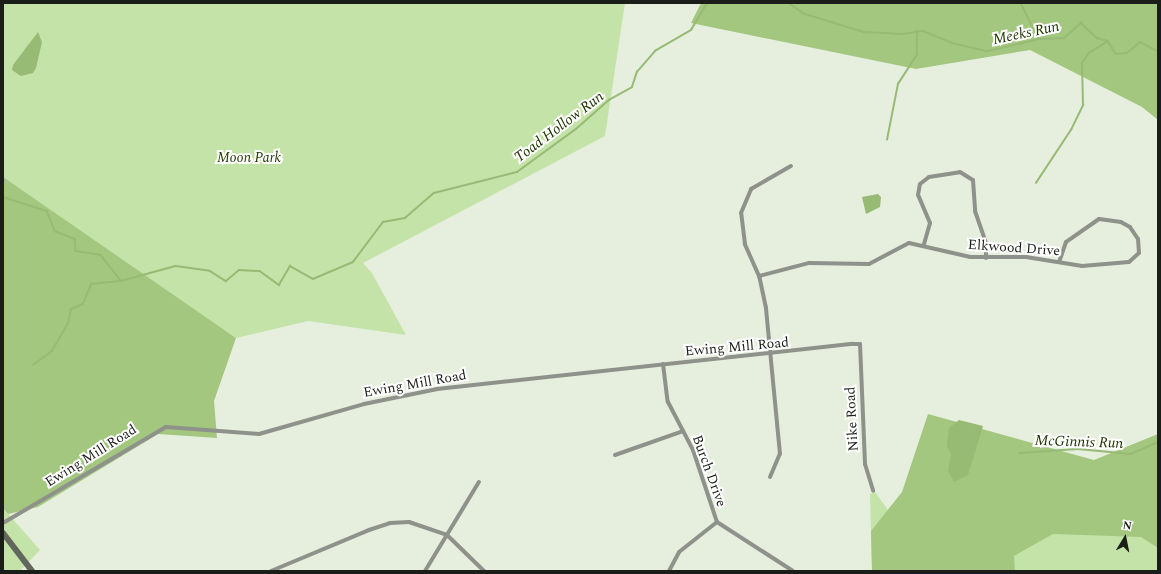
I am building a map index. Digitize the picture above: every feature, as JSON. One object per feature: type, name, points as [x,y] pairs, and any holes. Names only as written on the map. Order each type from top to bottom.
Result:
[{"type":"main road","points":[[3,533],[32,571]]},
{"type":"street","points":[[770,477],[780,454],[771,355],[759,276],[745,244],[741,213],[751,189],[791,166]]},
{"type":"street","points":[[924,244],[930,223],[918,195],[920,184],[929,177],[960,172],[973,180],[975,211],[986,243],[986,258]]},
{"type":"street","name":"Elkwood Drive","points":[[759,276],[809,263],[869,264],[909,243],[924,244],[970,257],[1059,262],[1082,266],[1128,262],[1139,253],[1138,239],[1130,227],[1121,222],[1099,219],[1066,242],[1059,262]]},
{"type":"street","name":"Ewing Mill Road","points":[[3,523],[166,426],[259,434],[364,404],[437,389],[663,364],[771,355],[860,344]]},
{"type":"street","name":"Nike Road","points":[[860,344],[865,464],[873,491]]},
{"type":"street","name":"Burch Drive","points":[[663,364],[668,402],[683,431],[717,522],[793,571]]},
{"type":"street","points":[[615,455],[683,431]]},
{"type":"street","points":[[425,571],[479,482]]},
{"type":"street","points":[[668,571],[679,552],[717,522]]},
{"type":"street","points":[[271,571],[390,523],[427,525],[447,535],[484,571]]},
{"type":"green space","name":"Moon Park","points":[[3,3],[625,3],[605,136],[363,263],[372,273],[406,335],[308,321],[236,338],[3,178]]},
{"type":"green space","points":[[1158,457],[1158,571],[872,571],[870,494],[875,492],[891,514]]},
{"type":"green space","points":[[3,508],[40,550],[20,571],[3,571]]},
{"type":"shaded area","points":[[701,3],[1158,3],[1158,120],[1142,107],[1030,50],[916,69],[691,23]]},
{"type":"shaded area","points":[[38,32],[42,42],[36,68],[33,73],[21,76],[12,70],[13,65]]},
{"type":"shaded area","points":[[3,177],[236,338],[214,401],[217,438],[158,434],[38,507],[8,514],[3,508]]},
{"type":"shaded area","points":[[878,194],[881,197],[880,207],[866,214],[862,197]]},
{"type":"shaded area","points":[[928,414],[1094,460],[1158,434],[1158,548],[1141,537],[1053,534],[1014,556],[1015,571],[872,571],[871,531],[902,492]]},
{"type":"shaded area","points":[[959,420],[983,426],[968,475],[954,482],[948,471],[951,454],[947,446],[949,428]]},
{"type":"waterway","name":"Toad Hollow Run","points":[[3,197],[47,211],[55,231],[75,239],[76,251],[101,255],[121,281],[176,266],[210,271],[226,281],[239,270],[260,271],[279,285],[290,266],[313,279],[353,262],[383,222],[405,218],[434,193],[517,172],[576,129],[609,100],[632,87],[637,72],[655,51],[691,30],[707,3]]},
{"type":"waterway","name":"Meeks Run","points":[[789,3],[805,14],[864,32],[903,34],[923,31],[952,43],[988,51],[1039,39],[1064,38],[1081,23],[1097,38],[1108,41],[1116,54],[1127,53],[1140,42],[1158,51]]},
{"type":"waterway","points":[[1021,3],[1039,39]]},
{"type":"waterway","points":[[887,140],[898,84],[917,55],[917,31]]},
{"type":"waterway","points":[[1036,183],[1071,130],[1083,105],[1082,63],[1089,53],[1108,41]]},
{"type":"waterway","points":[[33,365],[52,351],[68,323],[71,309],[83,304],[91,284],[120,281]]},
{"type":"waterway","name":"McGinnis Run","points":[[1019,453],[1078,449],[1131,454],[1158,442]]}]
